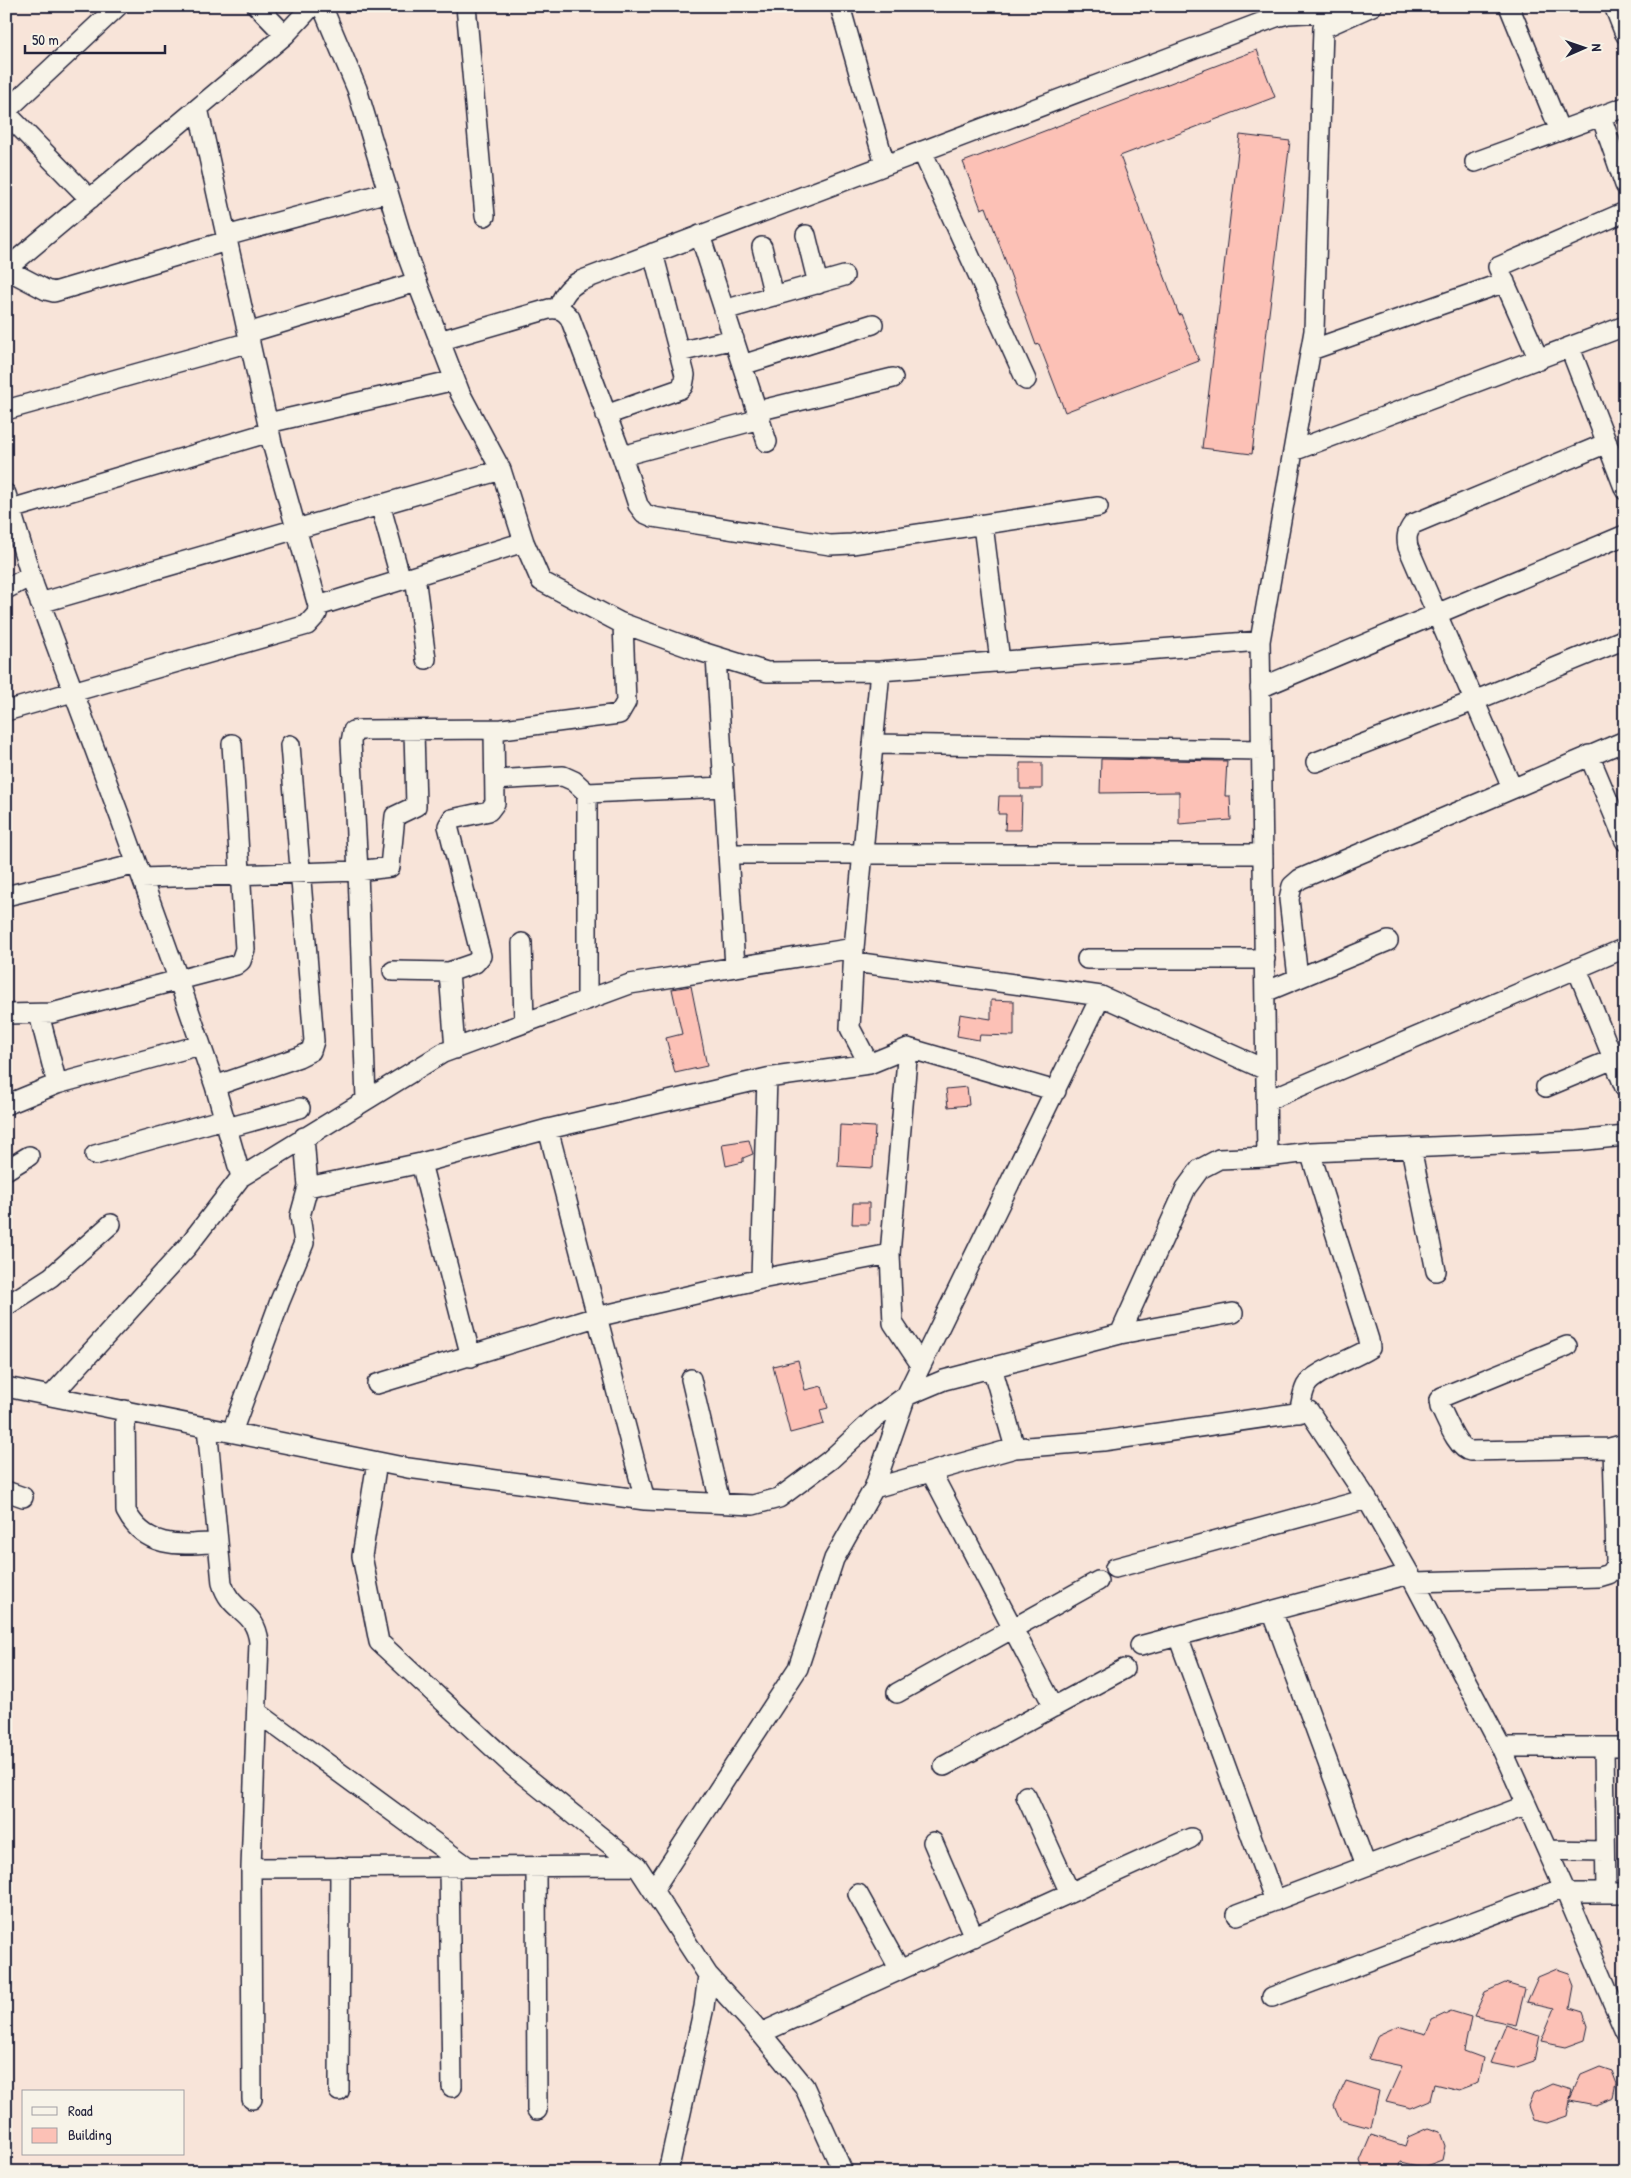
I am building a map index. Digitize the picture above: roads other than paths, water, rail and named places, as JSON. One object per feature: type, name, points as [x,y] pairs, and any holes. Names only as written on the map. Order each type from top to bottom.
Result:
[{"type":"street","points":[[257,6],[285,36]]},
{"type":"street","points":[[312,6],[285,36],[6,269],[46,290],[54,292],[227,238],[388,192]]},
{"type":"street","points":[[322,6],[357,89],[417,282],[454,380],[501,470],[524,542],[541,581],[623,624],[767,672],[880,671],[1260,641]]},
{"type":"street","points":[[466,6],[485,216]]},
{"type":"street","points":[[840,6],[885,165]]},
{"type":"street","points":[[558,308],[564,293],[571,286],[700,235],[1276,17],[1288,14],[1326,15],[1372,6]]},
{"type":"street","points":[[1509,6],[1560,131]]},
{"type":"street","points":[[1614,6],[1625,34]]},
{"type":"street","points":[[90,199],[6,112],[110,9]]},
{"type":"street","points":[[1267,1157],[1260,641],[1314,331],[1326,15]]},
{"type":"street","points":[[1475,162],[1625,107]]},
{"type":"street","points":[[6,711],[307,625],[314,621],[317,614],[318,606],[269,427],[198,108]]},
{"type":"street","points":[[1601,116],[1625,185]]},
{"type":"street","points":[[922,151],[1026,380]]},
{"type":"street","points":[[1540,360],[1498,266],[1625,212]]},
{"type":"street","points":[[806,234],[818,284]]},
{"type":"street","points":[[700,235],[767,442]]},
{"type":"street","points":[[762,247],[774,296]]},
{"type":"street","points":[[606,416],[680,389],[683,386],[685,375],[653,253]]},
{"type":"street","points":[[724,310],[844,276]]},
{"type":"street","points":[[6,410],[249,338],[417,282]]},
{"type":"street","points":[[1311,350],[1505,282]]},
{"type":"street","points":[[440,341],[549,309],[558,308],[564,312],[570,318],[622,456],[638,505],[644,513],[653,517],[830,545],[852,544],[1098,507]]},
{"type":"street","points":[[742,365],[873,324]]},
{"type":"street","points":[[1293,451],[1540,360],[1625,326]]},
{"type":"street","points":[[679,352],[734,340]]},
{"type":"street","points":[[1570,348],[1623,481]]},
{"type":"street","points":[[622,456],[758,415],[893,378]]},
{"type":"street","points":[[241,1177],[214,1086],[179,981],[40,603],[8,502],[269,427],[454,380]]},
{"type":"street","points":[[1512,788],[1408,547],[1406,539],[1408,531],[1413,524],[1607,443]]},
{"type":"street","points":[[40,603],[501,470]]},
{"type":"street","points":[[380,504],[408,578],[426,659]]},
{"type":"street","points":[[983,525],[1000,661]]},
{"type":"street","points":[[1260,688],[1625,535]]},
{"type":"street","points":[[318,606],[524,542]]},
{"type":"street","points":[[6,589],[31,576]]},
{"type":"street","points":[[366,1100],[358,871],[351,742],[354,732],[362,730],[494,730],[619,714],[626,702],[623,624]]},
{"type":"street","points":[[1316,762],[1474,701],[1625,639]]},
{"type":"street","points":[[716,656],[735,967]]},
{"type":"street","points":[[869,1064],[850,1028],[854,955],[880,671]]},
{"type":"street","points":[[393,971],[449,972],[476,962],[481,956],[448,826],[452,819],[493,808],[496,803],[494,730]]},
{"type":"street","points":[[6,896],[140,871],[239,875],[358,871],[390,867],[395,816],[416,806],[414,731]]},
{"type":"street","points":[[1298,978],[1289,899],[1292,886],[1300,879],[1625,741]]},
{"type":"street","points":[[6,1014],[52,1013],[179,981],[236,965],[241,961],[245,949],[232,744]]},
{"type":"street","points":[[873,744],[1261,750]]},
{"type":"street","points":[[214,1086],[300,1057],[311,1051],[314,1041],[290,745]]},
{"type":"street","points":[[1589,756],[1625,841]]},
{"type":"street","points":[[495,780],[563,776],[574,781],[587,793],[724,787]]},
{"type":"street","points":[[587,793],[587,1000]]},
{"type":"street","points":[[728,854],[1263,854]]},
{"type":"street","points":[[1264,992],[1388,941]]},
{"type":"street","points":[[522,943],[524,1023]]},
{"type":"street","points":[[1266,1101],[1625,948]]},
{"type":"street","points":[[51,1396],[188,1246],[241,1177],[442,1053],[630,984],[735,967],[854,955],[1101,996],[1266,1070]]},
{"type":"street","points":[[1087,960],[1265,959]]},
{"type":"street","points":[[1577,969],[1619,1057],[1625,1088]]},
{"type":"street","points":[[449,972],[455,1049]]},
{"type":"street","points":[[653,1890],[795,1674],[834,1559],[874,1488],[906,1396],[1101,996]]},
{"type":"street","points":[[39,1014],[57,1084]]},
{"type":"street","points":[[8,1104],[57,1084],[200,1045]]},
{"type":"street","points":[[308,1187],[421,1163],[548,1129],[767,1078],[869,1064],[908,1048],[1056,1090]]},
{"type":"street","points":[[908,1048],[890,1254],[893,1323],[921,1365]]},
{"type":"street","points":[[1546,1087],[1619,1057]]},
{"type":"street","points":[[761,1280],[767,1078]]},
{"type":"street","points":[[95,1155],[300,1108]]},
{"type":"street","points":[[548,1129],[645,1500]]},
{"type":"street","points":[[1120,1334],[1186,1188],[1200,1169],[1219,1159],[1267,1157],[1310,1152],[1577,1141],[1625,1136]]},
{"type":"street","points":[[232,1432],[280,1301],[304,1243],[300,1216],[308,1187],[304,1137]]},
{"type":"street","points":[[1411,1148],[1436,1271]]},
{"type":"street","points":[[1299,1413],[1306,1386],[1314,1376],[1356,1358],[1370,1348],[1310,1152]]},
{"type":"street","points":[[6,1170],[29,1156]]},
{"type":"street","points":[[421,1163],[471,1356]]},
{"type":"street","points":[[6,1306],[51,1277],[111,1224]]},
{"type":"street","points":[[377,1384],[596,1317],[761,1280],[890,1254]]},
{"type":"street","points":[[6,1387],[408,1468],[645,1500],[754,1505],[779,1498],[830,1460],[874,1419],[906,1396],[944,1380],[1120,1334],[1233,1313]]},
{"type":"street","points":[[1140,1646],[1272,1611],[1412,1578],[1599,1576],[1609,1574],[1615,1566],[1616,1560],[1619,1446],[1465,1451],[1459,1445],[1440,1407],[1439,1400],[1442,1397],[1567,1346]]},
{"type":"street","points":[[992,1367],[1014,1448]]},
{"type":"street","points":[[691,1379],[720,1502]]},
{"type":"street","points":[[125,1410],[126,1511],[133,1524],[144,1534],[163,1542],[183,1544],[218,1542]]},
{"type":"street","points":[[874,1488],[1014,1448],[1103,1442],[1309,1411],[1367,1499],[1412,1578],[1501,1747],[1625,2031]]},
{"type":"street","points":[[207,1427],[224,1592],[231,1602],[250,1617],[258,1628],[260,1642],[251,1868],[252,2099]]},
{"type":"street","points":[[377,1462],[362,1556],[379,1642],[514,1766],[637,1866],[708,1975],[761,2033],[804,2086],[843,2172]]},
{"type":"street","points":[[931,1472],[1054,1707]]},
{"type":"street","points":[[1115,1568],[1367,1499]]},
{"type":"street","points":[[897,1693],[1098,1581]]},
{"type":"street","points":[[1272,1611],[1366,1866]]},
{"type":"street","points":[[1178,1636],[1275,1901]]},
{"type":"street","points":[[944,1766],[1124,1669]]},
{"type":"street","points":[[257,1712],[468,1867]]},
{"type":"street","points":[[1501,1747],[1625,1747]]},
{"type":"street","points":[[1604,1747],[1606,1893]]},
{"type":"street","points":[[1026,1796],[1070,1893]]},
{"type":"street","points":[[1237,1915],[1527,1805]]},
{"type":"street","points":[[761,2033],[1191,1838]]},
{"type":"street","points":[[933,1842],[974,1937]]},
{"type":"street","points":[[1547,1850],[1605,1851]]},
{"type":"street","points":[[251,1868],[637,1866]]},
{"type":"street","points":[[449,1867],[452,2087]]},
{"type":"street","points":[[536,1867],[537,2110]]},
{"type":"street","points":[[339,2091],[340,1868]]},
{"type":"street","points":[[1272,1997],[1565,1890],[1625,1893]]},
{"type":"street","points":[[858,1894],[900,1970]]},
{"type":"street","points":[[668,2172],[704,2008],[708,1975]]}]
